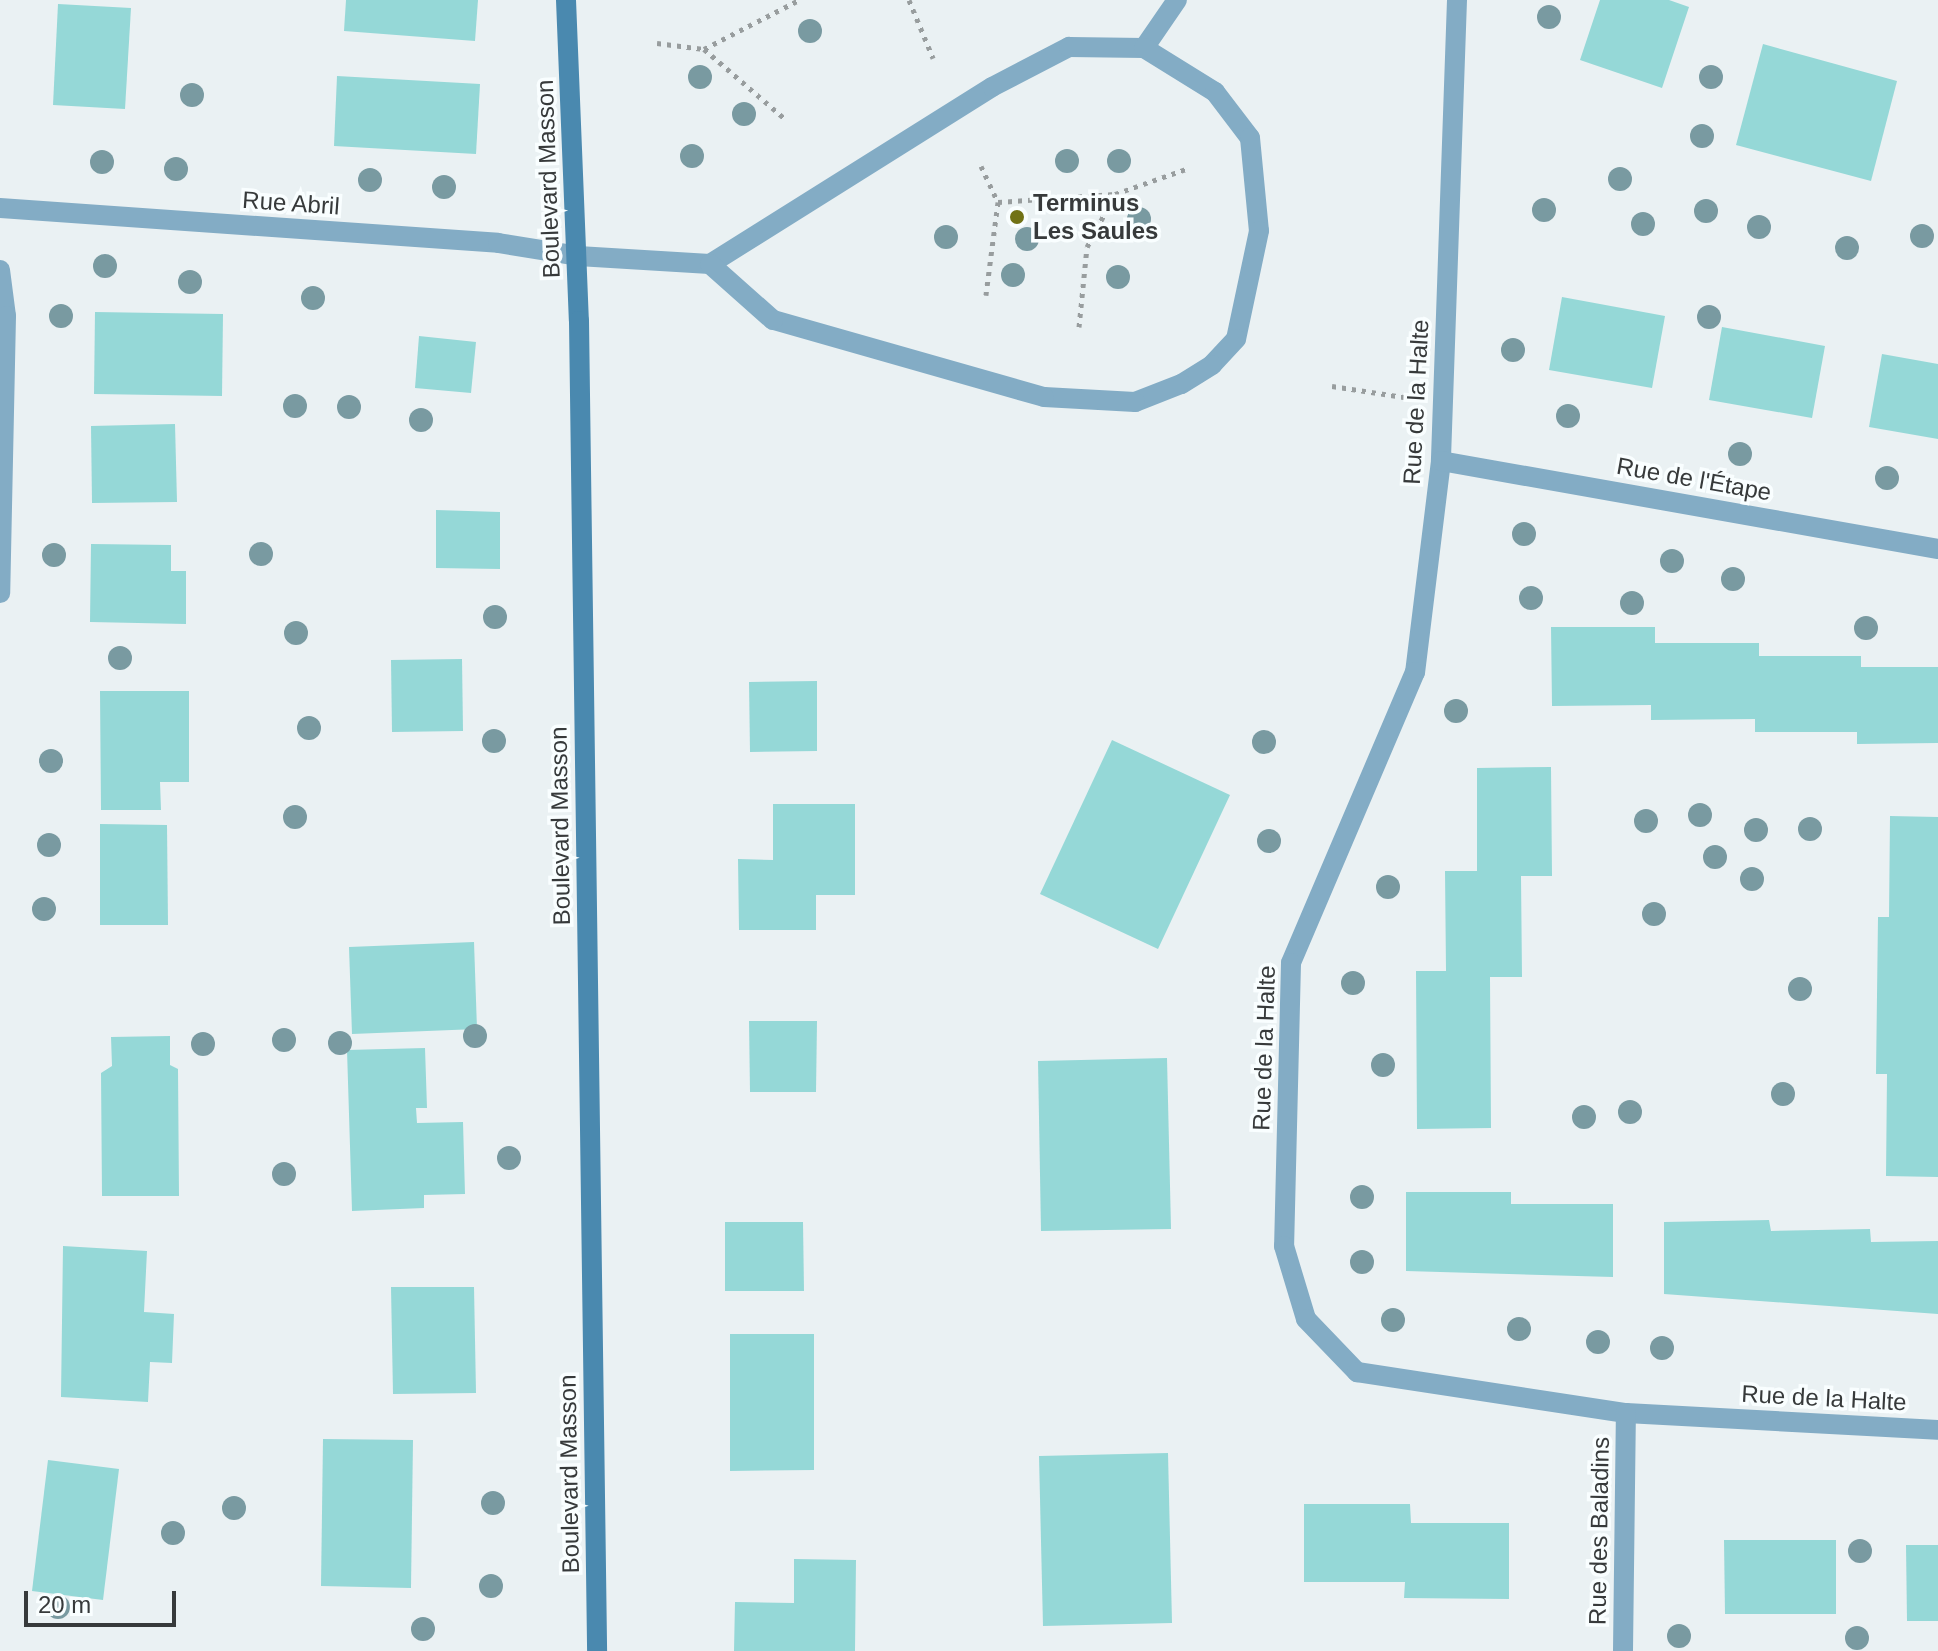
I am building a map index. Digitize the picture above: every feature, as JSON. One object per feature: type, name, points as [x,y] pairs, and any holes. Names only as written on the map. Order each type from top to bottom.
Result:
[{"type":"main road","name":"Boulevard Masson","points":[[566,0],[578,256],[597,1651]]},
{"type":"street","points":[[1144,48],[1177,0]]},
{"type":"street","name":"Rue de la Halte","points":[[1457,0],[1441,461],[1415,672],[1291,963],[1284,1246],[1306,1319],[1357,1372],[1626,1413],[1938,1430]]},
{"type":"street","points":[[1091,46],[1144,48],[1236,112],[1250,138],[1259,231],[1236,339],[1212,365],[1170,390],[1122,404],[1087,403],[947,370],[773,320],[710,264],[1051,53],[1091,46]]},
{"type":"street","name":"Rue Abril","points":[[0,208],[498,243],[578,256],[710,264]]},
{"type":"street","points":[[0,270],[6,316],[0,593]]},
{"type":"street","name":"Rue de l'Étape","points":[[1441,461],[1938,549]]},
{"type":"street","name":"Rue des Baladins","points":[[1623,1651],[1626,1413]]},
{"type":"path","points":[[704,49],[799,0]]},
{"type":"path","points":[[909,0],[933,58]]},
{"type":"path","points":[[657,43],[704,49],[785,119]]},
{"type":"path","points":[[981,166],[998,202],[986,295]]},
{"type":"path","points":[[998,202],[1115,194],[1186,169]]},
{"type":"path","points":[[1079,327],[1087,247],[1115,194]]},
{"type":"path","points":[[1332,386],[1443,403]]},
{"type":"building","points":[[346,0],[478,0],[475,41],[344,31]]},
{"type":"building","points":[[1600,0],[1669,0],[1689,7],[1662,88],[1580,60]]},
{"type":"building","points":[[58,4],[131,8],[125,109],[53,105]]},
{"type":"building","points":[[1763,44],[1897,81],[1871,181],[1736,145]]},
{"type":"building","points":[[337,76],[480,84],[476,154],[334,146]]},
{"type":"building","points":[[1562,297],[1665,316],[1652,388],[1549,370]]},
{"type":"building","points":[[95,312],[223,314],[222,396],[94,394]]},
{"type":"building","points":[[1722,327],[1825,346],[1812,418],[1709,400]]},
{"type":"building","points":[[419,336],[476,342],[471,393],[415,388]]},
{"type":"building","points":[[1882,354],[1938,364],[1938,439],[1869,427]]},
{"type":"building","points":[[175,424],[177,502],[92,503],[91,426]]},
{"type":"building","points":[[436,510],[500,512],[500,569],[436,568]]},
{"type":"building","points":[[91,544],[171,545],[171,571],[186,571],[186,624],[90,622]]},
{"type":"building","points":[[1551,627],[1655,627],[1655,643],[1759,643],[1759,656],[1861,656],[1861,667],[1938,667],[1938,743],[1857,744],[1857,732],[1755,732],[1755,719],[1651,720],[1651,705],[1552,706]]},
{"type":"building","points":[[462,659],[463,731],[392,732],[391,660]]},
{"type":"building","points":[[817,681],[817,751],[750,752],[749,682]]},
{"type":"building","points":[[100,691],[189,691],[189,782],[160,782],[161,810],[101,810]]},
{"type":"building","points":[[1112,740],[1230,795],[1158,949],[1040,894]]},
{"type":"building","points":[[1551,767],[1552,876],[1521,876],[1522,977],[1490,977],[1491,1128],[1417,1129],[1416,971],[1446,971],[1445,871],[1477,871],[1477,768]]},
{"type":"building","points":[[773,804],[855,804],[855,895],[816,895],[816,930],[739,930],[738,859],[773,860]]},
{"type":"building","points":[[1890,816],[1938,817],[1938,1177],[1886,1176],[1887,1074],[1876,1074],[1878,917],[1889,917]]},
{"type":"building","points":[[100,824],[167,825],[168,925],[100,925]]},
{"type":"building","points":[[474,942],[477,1029],[352,1034],[349,947]]},
{"type":"building","points":[[749,1021],[817,1021],[816,1092],[750,1092]]},
{"type":"building","points":[[170,1036],[170,1065],[178,1069],[179,1196],[102,1196],[101,1073],[112,1066],[111,1037]]},
{"type":"building","points":[[425,1048],[427,1108],[416,1108],[417,1123],[463,1122],[465,1194],[424,1195],[424,1208],[352,1211],[347,1050]]},
{"type":"building","points":[[1167,1058],[1171,1229],[1041,1231],[1038,1061]]},
{"type":"building","points":[[1406,1192],[1511,1192],[1511,1204],[1613,1204],[1613,1277],[1406,1271]]},
{"type":"building","points":[[1769,1220],[1771,1231],[1870,1229],[1871,1242],[1938,1241],[1938,1314],[1664,1294],[1664,1222]]},
{"type":"building","points":[[725,1222],[803,1222],[804,1291],[725,1291]]},
{"type":"building","points":[[63,1246],[147,1251],[144,1312],[174,1314],[172,1363],[150,1362],[148,1402],[61,1397]]},
{"type":"building","points":[[391,1287],[474,1287],[476,1393],[393,1394]]},
{"type":"building","points":[[730,1334],[814,1334],[814,1470],[730,1471]]},
{"type":"building","points":[[323,1439],[413,1440],[411,1588],[321,1586]]},
{"type":"building","points":[[1168,1453],[1172,1623],[1043,1626],[1039,1456]]},
{"type":"building","points":[[48,1460],[119,1469],[103,1600],[32,1591]]},
{"type":"building","points":[[1304,1504],[1410,1504],[1411,1523],[1509,1523],[1509,1599],[1404,1598],[1405,1582],[1304,1582]]},
{"type":"building","points":[[1724,1540],[1836,1540],[1836,1614],[1725,1614]]},
{"type":"building","points":[[1906,1545],[1938,1545],[1938,1621],[1907,1621]]},
{"type":"building","points":[[794,1559],[856,1560],[855,1651],[734,1651],[735,1602],[794,1603]]},
{"type":"place","name":"Terminus Les Saules","points":[[1017,217]]}]
